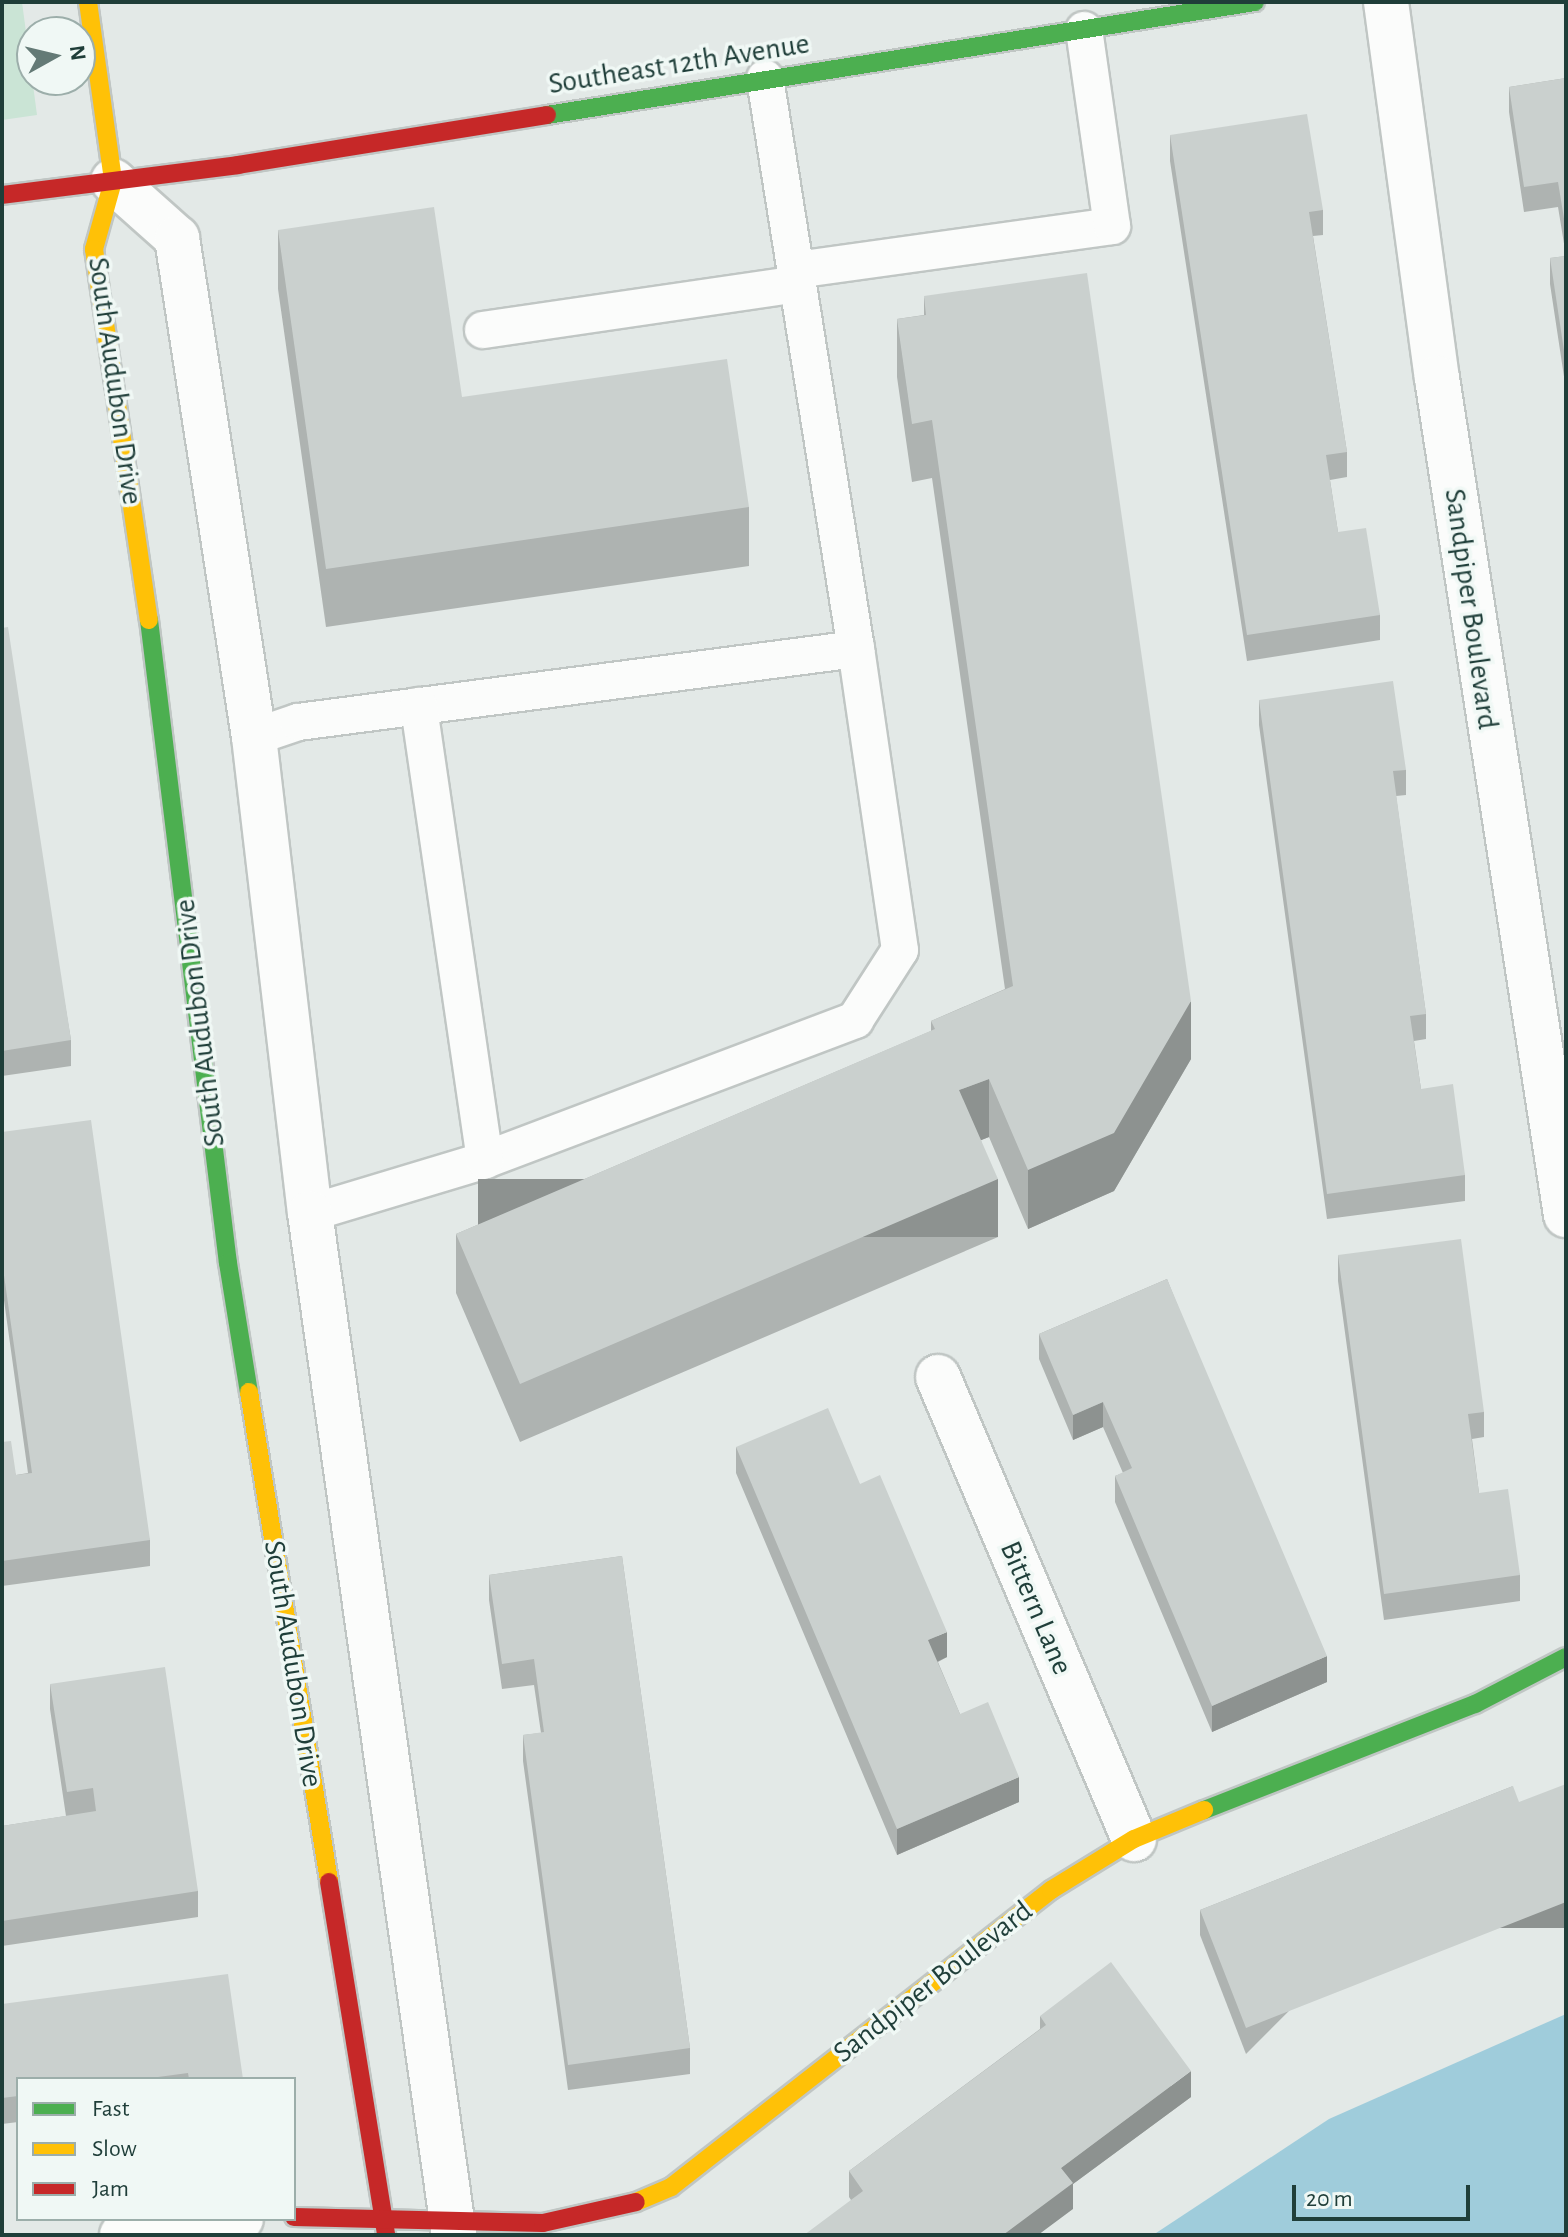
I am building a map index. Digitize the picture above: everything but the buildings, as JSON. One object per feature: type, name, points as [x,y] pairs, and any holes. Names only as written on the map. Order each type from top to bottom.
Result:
[{"type":"street","points":[[88,2],[113,181],[177,238],[254,737],[310,1213],[453,2227]]},
{"type":"street","name":"Southeast 12th Avenue","points":[[2,195],[113,181],[1255,2]]},
{"type":"street","name":"Sandpiper Boulevard","points":[[1386,2],[1488,724],[1566,1215]]},
{"type":"street","name":"South Audubon Drive","points":[[113,181],[94,249],[168,752],[228,1263],[385,2226]]},
{"type":"street","name":"Bittern Lane","points":[[938,1377],[1134,1839]]},
{"type":"street","name":"Sandpiper Boulevard","points":[[296,2217],[385,2226],[453,2227],[583,2218],[621,2210],[671,2187],[1028,1907],[1134,1839],[1383,1736],[1475,1704],[1566,1657]]},
{"type":"street","points":[[122,2235],[226,2221]]},
{"type":"lane","points":[[483,330],[1112,226],[1084,30]]},
{"type":"lane","points":[[310,1213],[485,1160],[855,1020],[900,950],[856,649],[765,78]]},
{"type":"lane","points":[[254,737],[298,722],[856,649]]},
{"type":"lane","points":[[419,706],[485,1160]]},
{"type":"green space","points":[[2,2],[22,2],[24,16],[16,16],[16,96],[34,96],[37,115],[2,120]]},
{"type":"water","points":[[1566,2014],[1566,2235],[1153,2235],[1329,2119]]},
{"type":"traffic: fast","points":[[547,115],[1255,2]]},
{"type":"traffic: fast","points":[[149,620],[228,1263],[249,1392]]},
{"type":"traffic: fast","points":[[1204,1810],[1475,1704],[1566,1657]]},
{"type":"traffic: slow","points":[[88,2],[113,181],[94,249],[149,620]]},
{"type":"traffic: slow","points":[[249,1392],[329,1882]]},
{"type":"traffic: slow","points":[[636,2202],[671,2187],[1051,1890],[1134,1839],[1204,1810]]},
{"type":"traffic: jam","points":[[2,195],[238,165],[547,115]]},
{"type":"traffic: jam","points":[[329,1882],[386,2235]]},
{"type":"traffic: jam","points":[[296,2217],[543,2223],[636,2202]]}]
